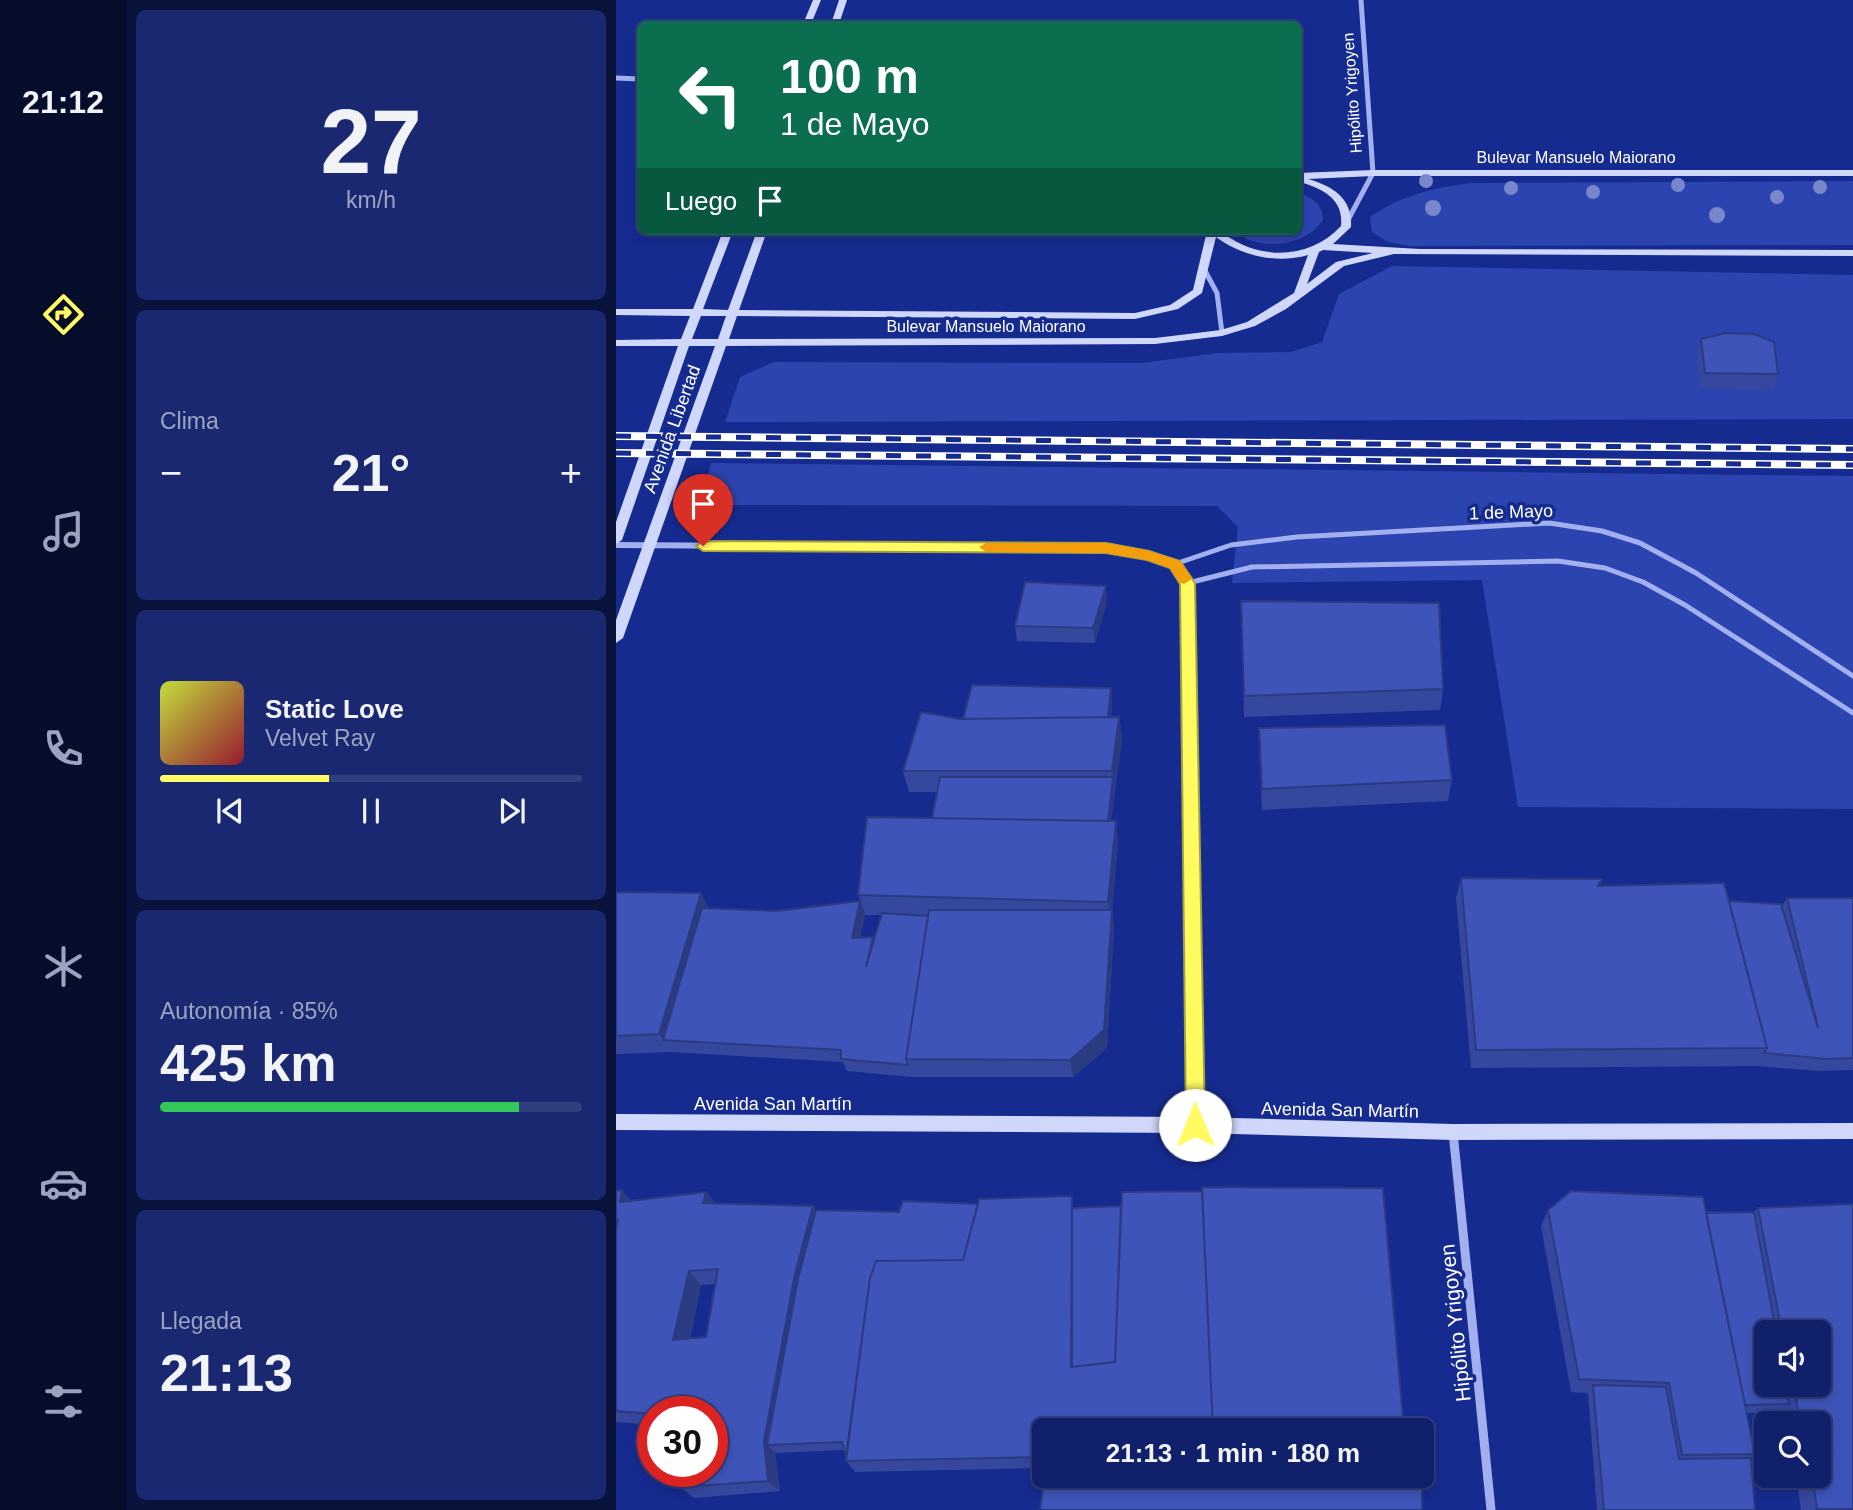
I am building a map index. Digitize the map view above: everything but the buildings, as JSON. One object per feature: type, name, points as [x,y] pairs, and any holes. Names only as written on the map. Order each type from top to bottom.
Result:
[{"type":"main road","points":[[808,21],[817,0]]},
{"type":"main road","points":[[836,21],[843,0]]},
{"type":"main road","name":"Bulevar Mansuelo Maiorano","points":[[1302,178],[1373,173],[1853,173]]},
{"type":"main road","name":"Bulevar Mansuelo Maiorano","points":[[1302,179],[1325,187],[1338,196],[1346,208],[1348,220]]},
{"type":"main road","points":[[1298,294],[1318,248],[1344,231],[1348,220]]},
{"type":"main road","name":"Avenida Libertad","points":[[616,543],[685,344],[726,235]]},
{"type":"main road","name":"Avenida Libertad","points":[[616,638],[760,235]]},
{"type":"main road","name":"Bulevar Mansuelo Maiorano","points":[[616,312],[1135,316],[1174,307],[1198,291],[1212,235]]},
{"type":"main road","name":"Bulevar Mansuelo Maiorano","points":[[1218,235],[1244,250],[1267,255],[1292,255],[1318,248],[1393,251],[1853,253]]},
{"type":"main road","name":"Bulevar Mansuelo Maiorano","points":[[616,343],[1155,341],[1222,333],[1251,324],[1282,307],[1340,264],[1393,251]]},
{"type":"main road","name":"Avenida San Martín","points":[[616,1122],[1195,1125],[1453,1132],[1853,1131]]},
{"type":"street","name":"Hipólito Yrigoyen","points":[[1348,220],[1373,173],[1361,0]]},
{"type":"street","points":[[616,78],[637,79]]},
{"type":"street","points":[[1204,269],[1217,293],[1222,333]]},
{"type":"street","points":[[616,543],[1106,548],[1175,564],[1188,583],[1195,1125]]},
{"type":"street","name":"Hipólito Yrigoyen","points":[[1453,1132],[1491,1510]]},
{"type":"lane","name":"1 de Mayo","points":[[1175,564],[1231,545],[1297,537],[1549,523],[1602,531],[1640,543],[1696,573],[1853,676]]},
{"type":"lane","points":[[1188,583],[1252,567],[1558,561],[1605,568],[1643,582],[1685,605],[1853,713]]},
{"type":"shaded area","points":[[1853,181],[1853,245],[1410,246],[1388,242],[1372,232],[1370,217],[1394,203],[1418,194],[1471,183]]},
{"type":"shaded area","points":[[1302,194],[1316,202],[1323,214],[1323,220],[1315,229],[1294,241],[1268,244],[1240,235],[1302,235]]},
{"type":"shaded area","points":[[1392,266],[1853,275],[1853,419],[725,422],[740,377],[774,362],[1142,363],[1218,353],[1291,352],[1322,342],[1339,294]]},
{"type":"shaded area","points":[[711,463],[1853,476],[1853,809],[1518,807],[1482,580],[1232,583],[1238,527],[1217,506],[700,505]]},
{"type":"railway","points":[[616,436],[1853,449]]},
{"type":"railway","points":[[616,453],[1853,465]]},
{"type":"slow traffic","points":[[986,547],[1106,548],[1175,564],[1184,579]]},
{"type":"route","points":[[703,546],[1106,548],[1175,564],[1188,583],[1195,1125]]}]
